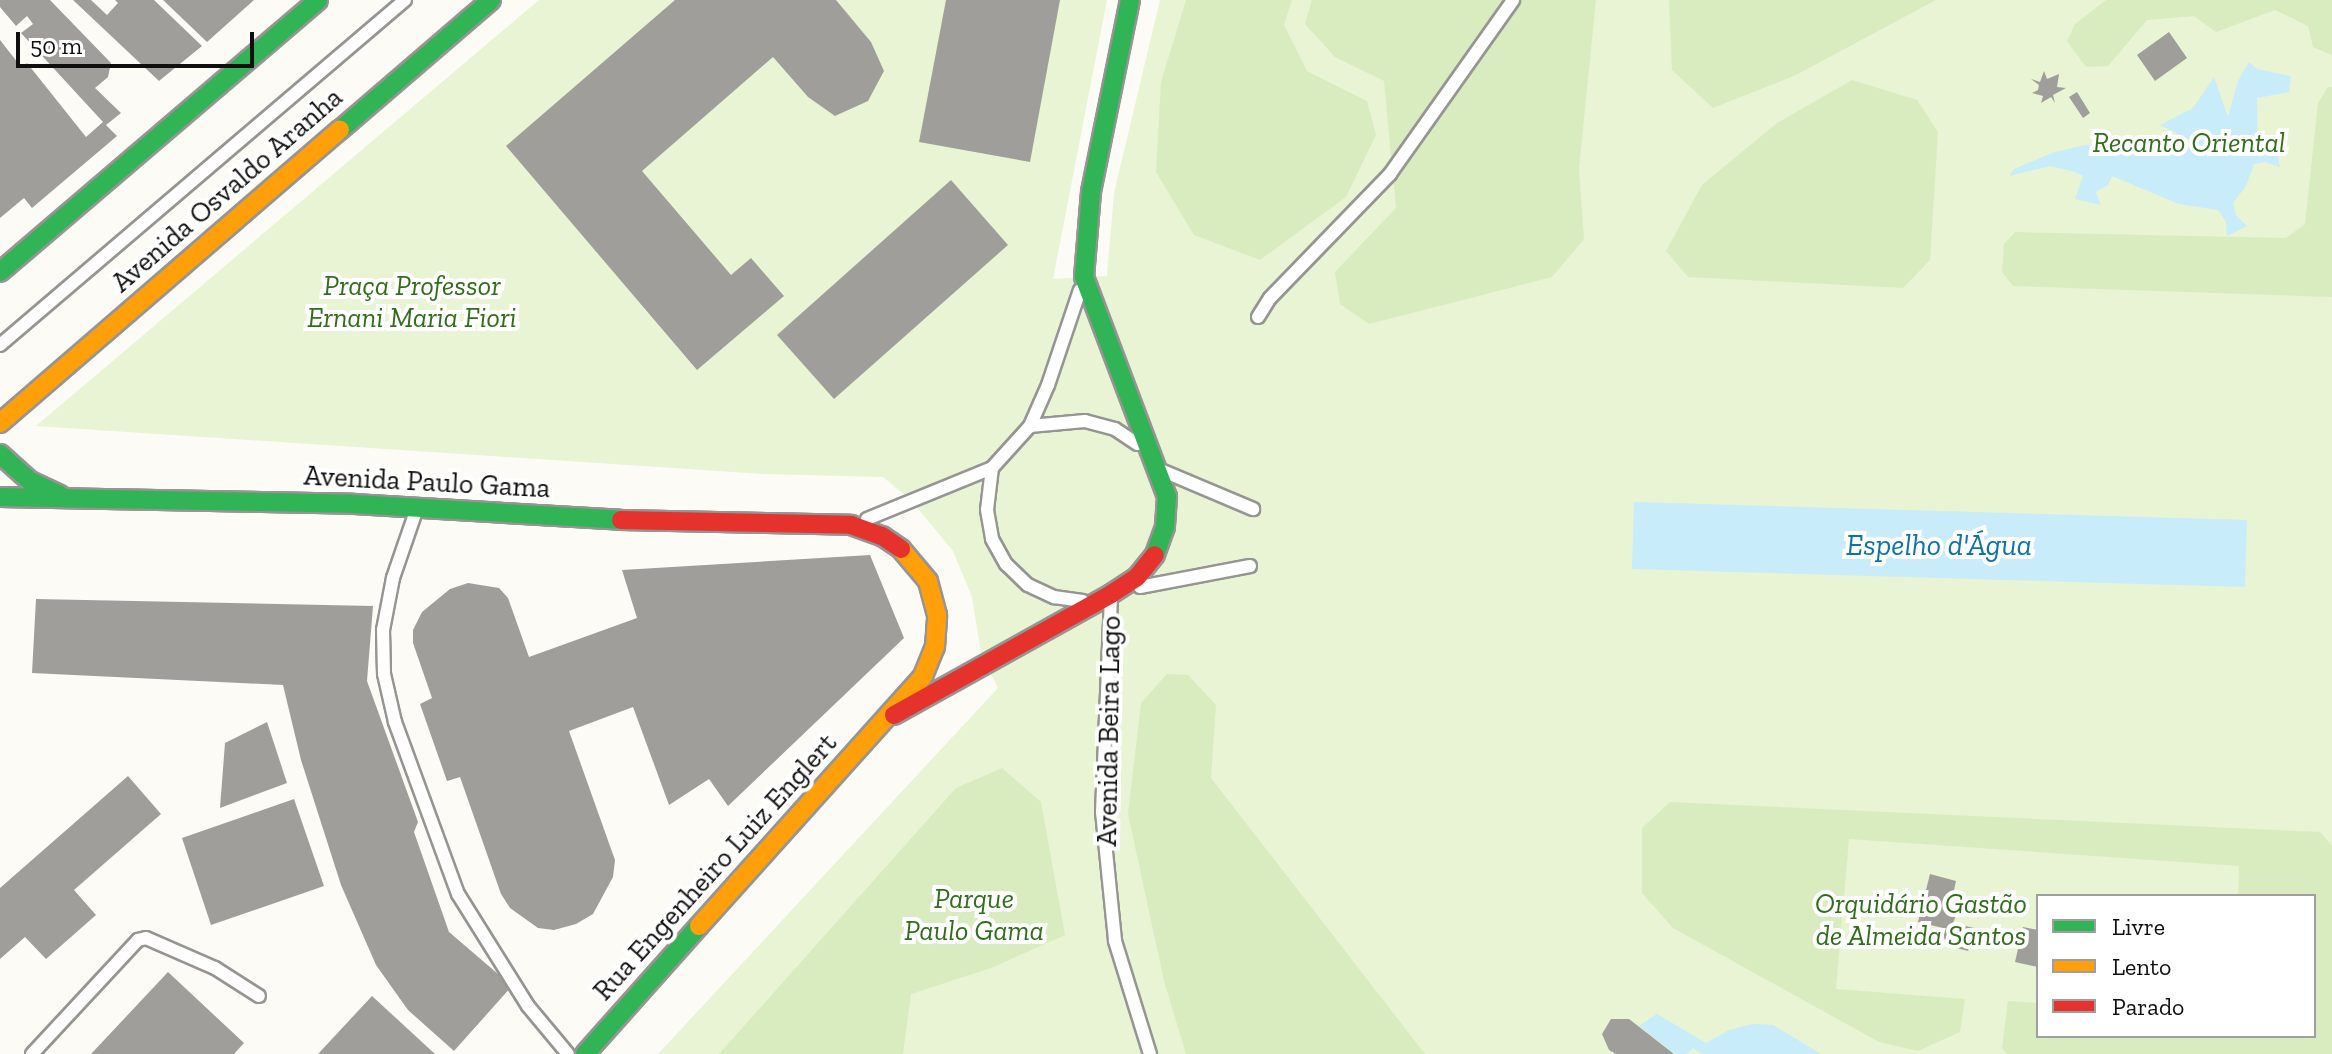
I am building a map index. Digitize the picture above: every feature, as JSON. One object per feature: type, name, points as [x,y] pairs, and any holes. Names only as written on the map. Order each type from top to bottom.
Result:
[{"type":"main road","points":[[0,272],[318,0]]},
{"type":"main road","name":"Avenida Osvaldo Aranha","points":[[0,423],[491,0]]},
{"type":"main road","points":[[887,719],[1111,594],[1137,577],[1156,554],[1165,527],[1167,497],[1084,277],[1091,192],[1130,0]]},
{"type":"main road","points":[[0,454],[30,481],[67,498]]},
{"type":"main road","name":"Avenida Paulo Gama","points":[[0,497],[417,508],[771,526],[851,525],[882,536],[907,553],[928,581],[937,615],[935,647],[923,676],[887,719]]},
{"type":"main road","name":"Rua Engenheiro Luiz Englert","points":[[585,1054],[887,719]]},
{"type":"lane","points":[[0,345],[405,0]]},
{"type":"lane","points":[[1258,317],[1270,298],[1390,174],[1513,0]]},
{"type":"lane","name":"Avenida Paulo Gama","points":[[851,525],[992,468],[1030,426],[1048,385],[1084,277]]},
{"type":"lane","points":[[1030,426],[1085,421],[1115,429],[1139,446],[1156,468],[1253,509]]},
{"type":"lane","points":[[992,468],[987,510],[992,539],[1006,564],[1028,585],[1054,597],[1082,601],[1250,566]]},
{"type":"lane","points":[[417,508],[393,578],[383,630],[384,674],[395,722],[458,894],[528,1006],[568,1054]]},
{"type":"lane","name":"Avenida Beira Lago","points":[[1111,594],[1102,812],[1115,941],[1150,1054]]},
{"type":"lane","points":[[32,1054],[138,940],[146,938],[215,968],[259,996]]},
{"type":"green space","points":[[539,0],[1107,0],[1053,279],[1107,276],[1114,193],[1160,0],[2332,0],[2332,1054],[658,1054],[998,688],[981,653],[972,597],[953,551],[910,499],[883,477],[764,474],[36,426]]},
{"type":"green space","points":[[1186,0],[1292,0],[1284,25],[1307,71],[1367,101],[1376,135],[1346,197],[1260,260],[1194,235],[1156,172],[1161,82]]},
{"type":"green space","points":[[1312,0],[1596,0],[1579,169],[1584,239],[1552,277],[1369,324],[1340,304],[1335,272],[1396,208],[1384,81],[1335,57],[1305,24]]},
{"type":"green space","points":[[1669,0],[1936,0],[1794,76],[1713,108],[1672,70]]},
{"type":"green space","points":[[2106,0],[2332,0],[2332,55],[2313,47],[2308,26],[2275,10],[2216,32],[2194,16],[2147,20],[2108,66],[2086,67],[2067,41],[2075,24]]},
{"type":"green space","points":[[1852,80],[1917,100],[1938,132],[1930,260],[1903,288],[1688,277],[1666,251],[1702,185],[1777,123]]},
{"type":"green space","points":[[2328,87],[2332,87],[2332,297],[2013,286],[2002,272],[2004,244],[2015,232],[2286,238],[2305,224],[2318,103]]},
{"type":"green space","points":[[1167,674],[1188,675],[1216,705],[1211,778],[1425,1054],[1186,1054],[1164,981],[1128,814],[1141,703]]},
{"type":"green space","name":"Parque Paulo Gama","points":[[1002,768],[1041,802],[1065,935],[991,968],[911,994],[903,1054],[719,1054],[956,788]]},
{"type":"green space","points":[[1670,802],[2320,832],[2332,846],[2332,1054],[2007,1054],[2002,1048],[2008,1001],[2036,1003],[2036,1038],[2316,1038],[2316,894],[2238,894],[2239,866],[1849,839],[1836,989],[1965,999],[1960,1032],[1918,1051],[1879,1042],[1673,928],[1642,893],[1642,828]]},
{"type":"water","points":[[2249,62],[2257,69],[2291,76],[2289,92],[2257,98],[2258,149],[2282,145],[2278,158],[2280,167],[2265,162],[2254,164],[2246,186],[2233,203],[2236,215],[2247,226],[2227,236],[2226,222],[2218,210],[2179,204],[2112,176],[2108,185],[2096,192],[2101,205],[2075,199],[2083,176],[2075,172],[2050,166],[2009,176],[2014,169],[2052,153],[2085,145],[2109,144],[2110,138],[2120,146],[2129,147],[2131,138],[2141,147],[2151,148],[2156,138],[2168,146],[2189,148],[2195,143],[2160,125],[2193,108],[2214,77],[2228,117],[2238,81]]},
{"type":"water","name":"Espelho d'Água","points":[[1634,502],[2247,520],[2245,587],[1632,569]]},
{"type":"water","points":[[1657,1014],[1706,1043],[1729,1030],[1752,1024],[1773,1025],[1821,1054],[1702,1054],[1693,1048],[1687,1054],[1675,1054],[1639,1026]]},
{"type":"building","points":[[0,0],[50,0],[111,63],[108,77],[95,88],[121,113],[106,125],[117,136],[32,208],[24,198],[0,218],[0,40],[22,68],[27,63],[86,137],[103,122],[21,33],[33,24],[27,16],[16,26],[0,7]]},
{"type":"building","points":[[73,0],[91,0],[107,15],[118,3],[115,0],[154,0],[202,46],[159,81]]},
{"type":"building","points":[[163,0],[254,0],[207,42]]},
{"type":"building","points":[[675,0],[836,0],[871,42],[884,71],[868,101],[835,116],[808,97],[773,57],[642,171],[731,275],[751,258],[784,296],[697,370],[506,146]]},
{"type":"building","points":[[946,0],[1060,0],[1030,162],[919,142]]},
{"type":"building","points":[[2169,32],[2187,58],[2155,81],[2137,55]]},
{"type":"building","points":[[2044,71],[2047,79],[2059,74],[2057,87],[2066,88],[2053,95],[2055,103],[2051,97],[2041,103],[2043,96],[2032,93],[2038,90],[2039,85],[2031,79],[2040,82]]},
{"type":"building","points":[[2077,92],[2090,113],[2083,118],[2069,97]]},
{"type":"building","points":[[951,180],[1008,245],[834,399],[777,335]]},
{"type":"building","points":[[870,555],[904,638],[728,806],[709,779],[669,805],[633,707],[569,731],[615,860],[613,877],[593,914],[576,924],[554,930],[538,928],[510,908],[501,894],[460,777],[447,781],[420,704],[432,698],[413,643],[413,630],[422,612],[450,589],[468,583],[499,588],[508,598],[529,657],[637,618],[622,570]]},
{"type":"building","points":[[36,599],[373,606],[367,681],[418,822],[414,832],[449,932],[512,986],[454,1051],[408,1010],[376,965],[341,885],[301,760],[283,685],[32,673]]},
{"type":"building","points":[[267,722],[287,783],[220,808],[225,743]]},
{"type":"building","points":[[128,776],[161,814],[74,890],[96,915],[46,959],[25,937],[0,959],[0,888]]},
{"type":"building","points":[[294,799],[324,886],[211,925],[182,838]]},
{"type":"building","points":[[1930,874],[1956,881],[1952,899],[1962,901],[1953,923],[1974,928],[1968,951],[1945,945],[1943,928],[1918,922]]},
{"type":"building","points":[[2023,927],[2036,930],[2036,967],[2015,962]]},
{"type":"building","points":[[168,972],[244,1043],[234,1054],[91,1054]]},
{"type":"building","points":[[372,996],[435,1054],[318,1054]]},
{"type":"building","points":[[1611,1019],[1629,1019],[1674,1054],[1616,1054],[1609,1050],[1602,1034]]},
{"type":"traffic: fast","points":[[0,272],[318,0]]},
{"type":"traffic: fast","points":[[340,130],[491,0]]},
{"type":"traffic: fast","points":[[1130,0],[1091,192],[1084,277],[1167,497],[1165,527],[1155,555]]},
{"type":"traffic: fast","points":[[0,454],[30,481],[60,495]]},
{"type":"traffic: fast","points":[[0,497],[354,504],[621,520]]},
{"type":"traffic: fast","points":[[585,1054],[699,926]]},
{"type":"traffic: slow","points":[[0,423],[340,130]]},
{"type":"traffic: slow","points":[[699,926],[923,676],[935,647],[937,615],[928,581],[901,549]]},
{"type":"traffic: jam","points":[[621,520],[851,525],[882,536],[901,549]]},
{"type":"traffic: jam","points":[[894,715],[1111,594],[1137,577],[1155,555]]},
{"type":"park label","name":"Recanto Oriental","points":[[2189,143]]},
{"type":"park label","name":"Praça Professor Ernani Maria Fiori","points":[[412,302]]},
{"type":"park label","name":"Orquidário Gastão de Almeida Santos","points":[[1921,920]]}]
